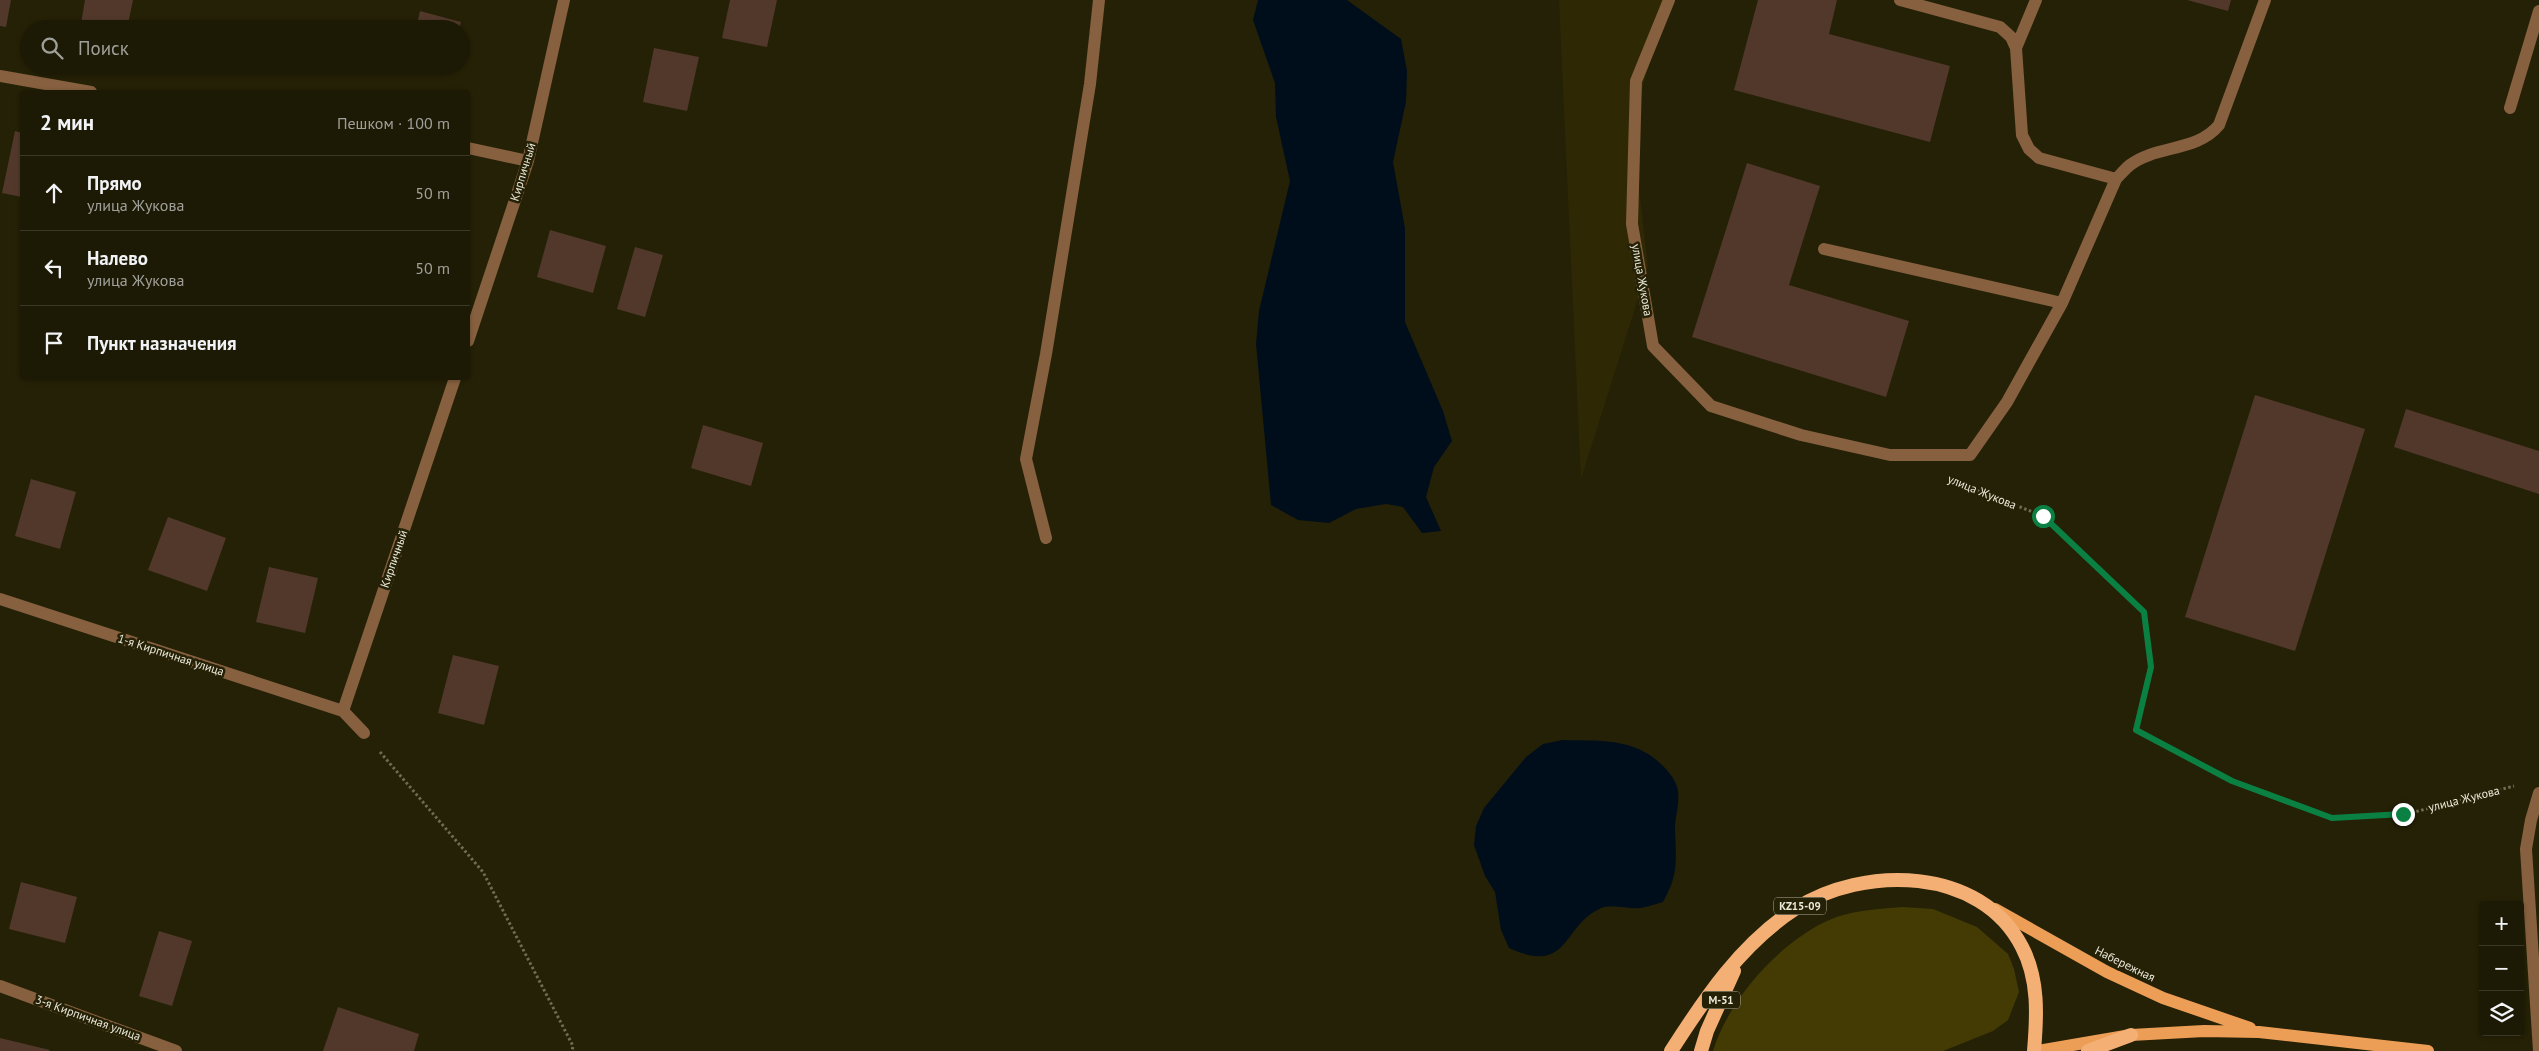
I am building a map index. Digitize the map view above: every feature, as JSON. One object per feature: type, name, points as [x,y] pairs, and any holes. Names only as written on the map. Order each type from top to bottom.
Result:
[{"type":"highway","name":"KZ15-09","points":[[1671,1051],[1716,985],[1744,950],[1795,909],[1817,896],[1847,885],[1882,878],[1920,882],[1953,889],[1986,904],[2009,926],[2027,958],[2034,988],[2034,1051]]},
{"type":"highway","name":"M-51","points":[[1701,1051],[1714,1014],[1744,950]]},
{"type":"highway","points":[[2088,1051],[2131,1034]]},
{"type":"main road","name":"Набережная","points":[[1986,904],[2107,972],[2163,998],[2259,1032]]},
{"type":"main road","name":"Набережная","points":[[2038,1051],[2131,1034],[2259,1032],[2428,1051]]},
{"type":"street","name":"Кирпичный","points":[[470,334],[528,161],[564,0]]},
{"type":"street","points":[[1046,538],[1026,458],[1046,354],[1090,84],[1099,0]]},
{"type":"street","name":"улица Жукова","points":[[1669,0],[1636,81],[1632,224],[1653,346],[1710,406],[1801,435],[1890,456],[1970,455],[2007,402],[2062,303]]},
{"type":"street","points":[[1900,0],[1989,23],[2000,28],[2011,37],[2016,48],[2022,135],[2029,149],[2039,158],[2116,179]]},
{"type":"street","points":[[2016,48],[2036,0]]},
{"type":"street","points":[[1824,249],[2062,303],[2116,179],[2130,165],[2143,158],[2203,139],[2220,125],[2265,0]]},
{"type":"street","points":[[2510,108],[2539,11]]},
{"type":"street","points":[[0,76],[80,90]]},
{"type":"street","points":[[470,148],[528,161]]},
{"type":"street","name":"Кирпичный","points":[[343,711],[454,380]]},
{"type":"street","name":"1-я Кирпичная улица","points":[[0,599],[343,711]]},
{"type":"street","points":[[343,711],[364,733]]},
{"type":"street","points":[[2539,792],[2530,820],[2526,849],[2539,1051]]},
{"type":"street","name":"3-я Кирпичная улица","points":[[0,986],[176,1051]]},
{"type":"path","name":"улица Жукова","points":[[1953,480],[2043,516],[2144,612],[2151,667],[2136,730],[2232,781],[2332,818],[2403,814],[2521,785]]},
{"type":"path","points":[[364,733],[483,872],[573,1046],[572,1051]]},
{"type":"shaded area","points":[[1559,0],[1666,0],[1632,128],[1648,267],[1581,479]]},
{"type":"shaded area","points":[[1903,907],[1933,909],[1977,927],[2008,954],[2014,969],[2019,992],[2008,1020],[1993,1031],[1943,1051],[1713,1051],[1720,1031],[1743,993],[1758,975],[1791,944],[1827,921],[1845,914]]},
{"type":"water","points":[[1258,0],[1347,0],[1401,39],[1407,71],[1406,102],[1393,162],[1405,228],[1405,322],[1443,411],[1452,441],[1434,467],[1426,497],[1441,531],[1422,533],[1403,507],[1386,504],[1356,509],[1329,523],[1298,520],[1271,505],[1256,344],[1259,311],[1290,181],[1276,117],[1275,83],[1253,20]]},
{"type":"water","points":[[1562,740],[1602,741],[1628,745],[1640,749],[1651,756],[1667,770],[1675,781],[1678,792],[1674,875],[1663,902],[1640,908],[1610,906],[1601,908],[1588,916],[1563,945],[1554,952],[1543,956],[1529,955],[1509,948],[1501,930],[1495,892],[1485,876],[1474,845],[1476,826],[1484,808],[1526,757],[1543,744]]},
{"type":"building","points":[[0,0],[11,0],[6,27],[0,26]]},
{"type":"building","points":[[85,0],[133,0],[129,20],[82,20]]},
{"type":"building","points":[[730,0],[777,0],[767,47],[722,38]]},
{"type":"building","points":[[1758,0],[1837,0],[1829,34],[1950,66],[1930,142],[1734,90]]},
{"type":"building","points":[[2187,0],[2231,0],[2228,11]]},
{"type":"building","points":[[420,11],[454,20],[418,20]]},
{"type":"building","points":[[654,48],[699,57],[687,111],[643,102]]},
{"type":"building","points":[[15,131],[20,132],[20,197],[2,193]]},
{"type":"building","points":[[1747,163],[1820,186],[1789,285],[1909,321],[1886,397],[1692,337]]},
{"type":"building","points":[[550,230],[606,246],[593,293],[537,277]]},
{"type":"building","points":[[635,247],[663,255],[645,317],[617,309]]},
{"type":"building","points":[[2255,395],[2365,429],[2295,651],[2185,617]]},
{"type":"building","points":[[2406,409],[2539,451],[2539,494],[2394,447]]},
{"type":"building","points":[[703,425],[763,443],[751,486],[691,468]]},
{"type":"building","points":[[31,479],[76,492],[60,549],[15,536]]},
{"type":"building","points":[[168,517],[226,538],[207,591],[148,570]]},
{"type":"building","points":[[269,567],[318,578],[305,633],[256,622]]},
{"type":"building","points":[[453,655],[499,666],[484,725],[438,713]]},
{"type":"building","points":[[21,882],[77,897],[65,943],[9,929]]},
{"type":"building","points":[[159,931],[192,941],[172,1006],[139,996]]},
{"type":"building","points":[[338,1007],[419,1034],[414,1051],[323,1051]]},
{"type":"building","points":[[0,1038],[50,1050],[0,1051]]},
{"type":"route","points":[[2043,516],[2144,612],[2151,667],[2136,730],[2232,781],[2332,818],[2403,814]]}]
